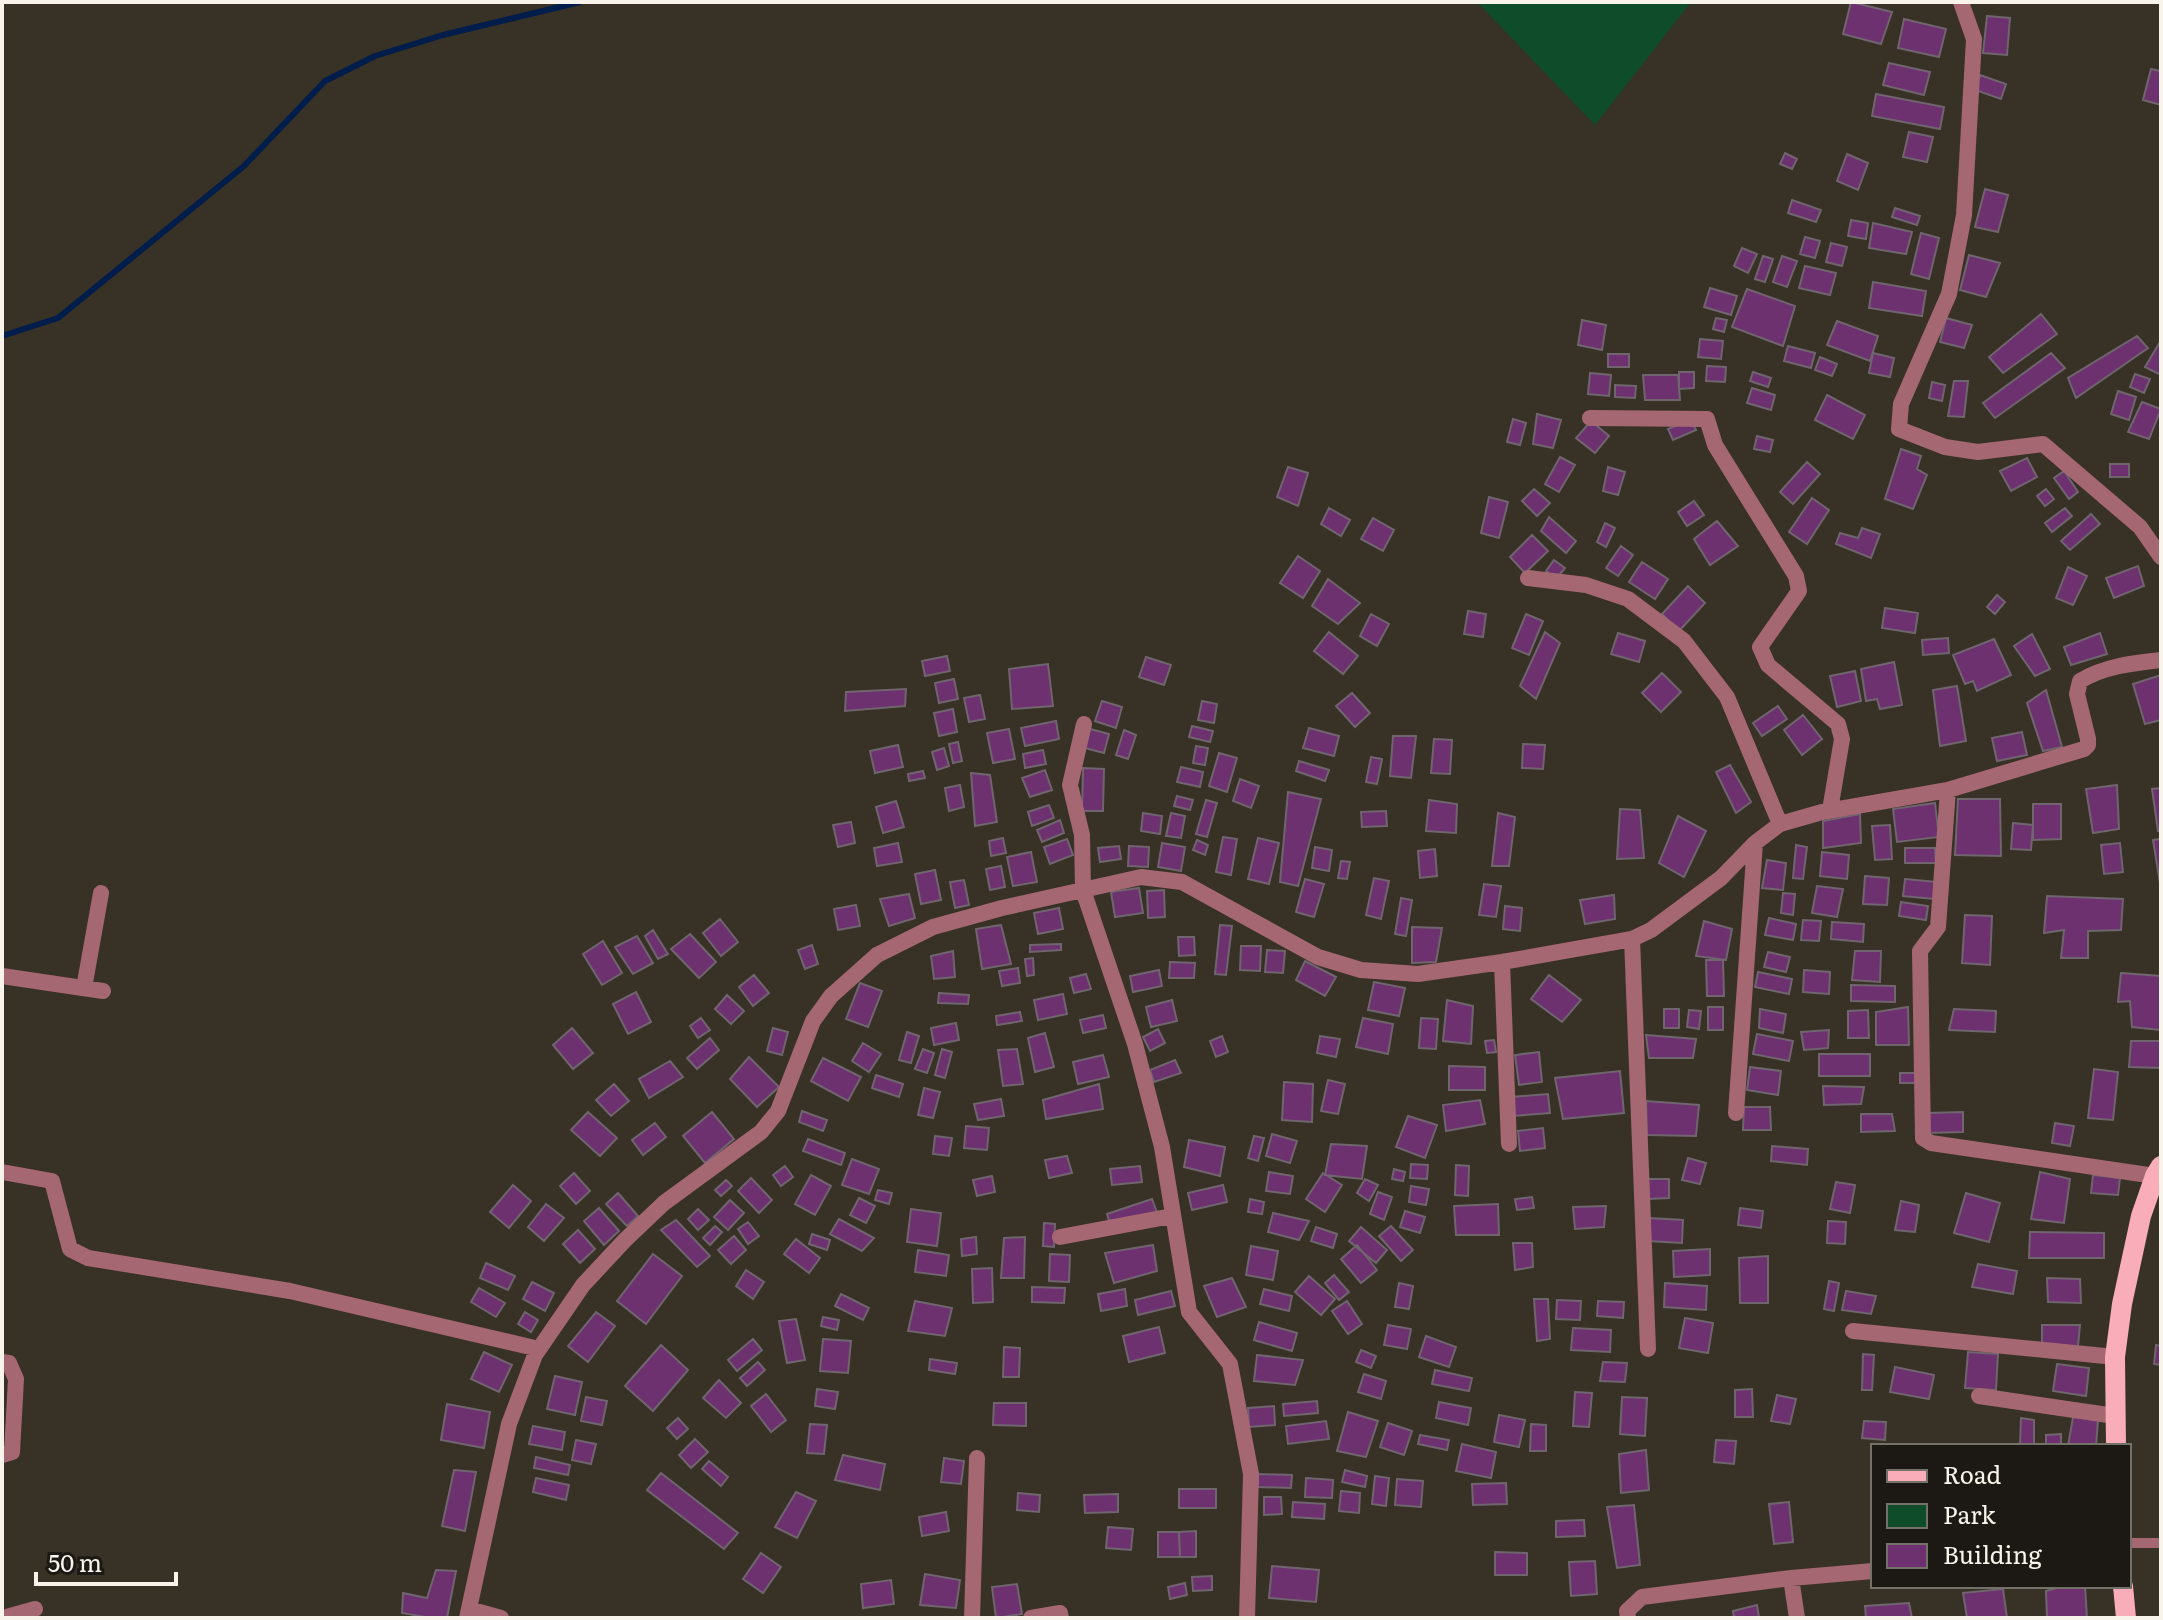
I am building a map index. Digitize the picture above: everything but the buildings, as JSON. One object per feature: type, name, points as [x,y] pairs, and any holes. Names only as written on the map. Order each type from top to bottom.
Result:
[{"type":"main road","points":[[2116,1444],[2115,1357],[2122,1304],[2141,1216],[2158,1171]]},
{"type":"main road","points":[[2123,1588],[2126,1618]]},
{"type":"street","points":[[1961,2],[1974,39],[1964,215],[1949,294],[1901,404],[1899,429],[1945,447],[1978,452],[2043,444],[2140,527],[2161,557]]},
{"type":"street","points":[[1590,418],[1707,419],[1715,445],[1796,576],[1799,591],[1760,647],[1768,665],[1838,724],[1842,739],[1830,810]]},
{"type":"street","points":[[1528,578],[1586,585],[1628,599],[1684,641],[1727,697],[1780,824]]},
{"type":"street","points":[[501,1618],[468,1614],[509,1424],[539,1349],[583,1285],[625,1240],[664,1203],[761,1132],[778,1111],[813,1021],[831,996],[877,955],[933,927],[1141,877],[1182,882],[1318,957],[1361,970],[1418,974],[1632,939],[1651,930],[1721,878],[1755,843],[1780,824],[1830,810],[1948,790],[2084,749],[2088,739],[2077,694],[2080,681],[2093,673],[2161,660]]},
{"type":"street","points":[[1084,724],[1070,785],[1082,835],[1083,890],[1139,1058],[1162,1147],[1189,1312],[1230,1364],[1251,1474],[1247,1618]]},
{"type":"street","points":[[1948,790],[1938,927],[1920,951],[1923,1138],[1931,1143],[2158,1171]]},
{"type":"street","points":[[1736,1113],[1755,843]]},
{"type":"street","points":[[84,988],[101,893]]},
{"type":"street","points":[[1632,939],[1648,1349]]},
{"type":"street","points":[[1502,962],[1509,1144]]},
{"type":"street","points":[[2,976],[103,991]]},
{"type":"street","points":[[2,1172],[52,1181],[70,1249],[88,1258],[290,1291],[539,1349]]},
{"type":"street","points":[[1060,1237],[1172,1216]]},
{"type":"street","points":[[1853,1331],[2115,1357]]},
{"type":"street","points":[[2,1362],[9,1363],[16,1379],[12,1452],[2,1455]]},
{"type":"street","points":[[1979,1396],[2115,1416]]},
{"type":"street","points":[[972,1618],[977,1458]]},
{"type":"street","points":[[1628,1618],[1627,1611],[1642,1597],[1871,1571]]},
{"type":"street","points":[[1791,1578],[1797,1618]]},
{"type":"street","points":[[3,1618],[35,1609]]},
{"type":"street","points":[[1031,1618],[1060,1613],[1061,1618]]},
{"type":"lane","points":[[2131,1543],[2161,1543]]},
{"type":"green space","points":[[1477,2],[1691,2],[1595,125]]},
{"type":"waterway","points":[[2,336],[58,318],[244,166],[325,81],[375,56],[443,35],[580,2]]}]
